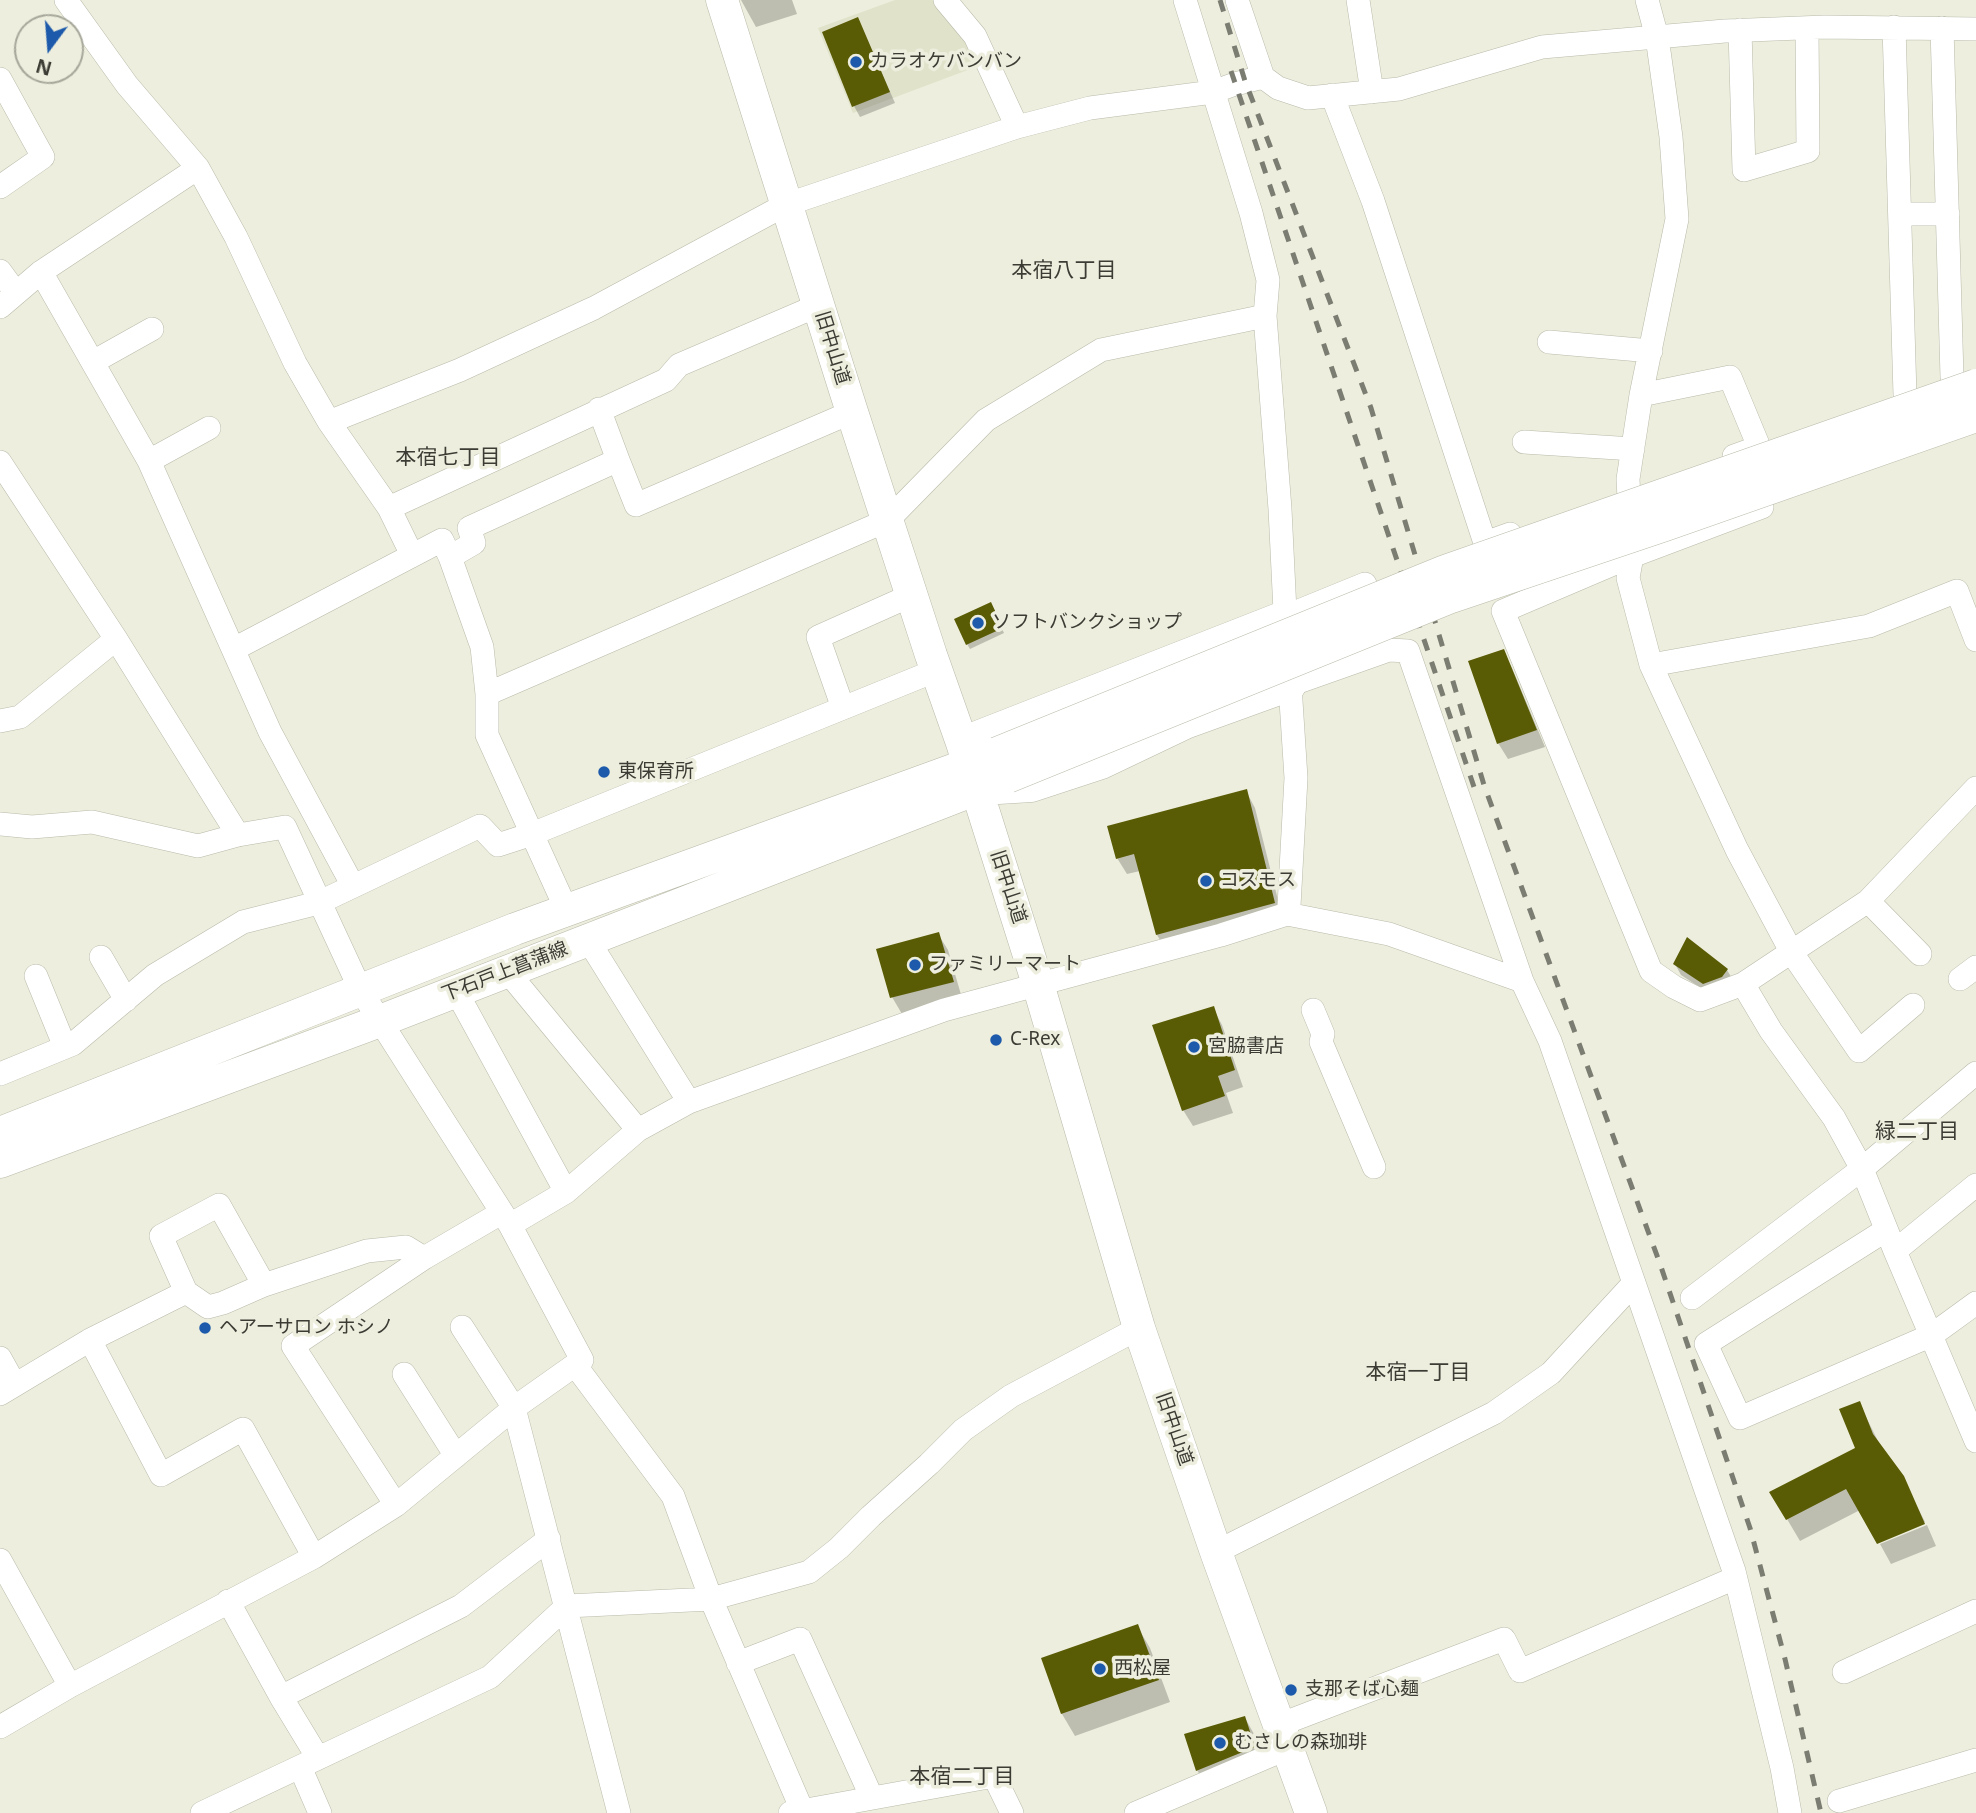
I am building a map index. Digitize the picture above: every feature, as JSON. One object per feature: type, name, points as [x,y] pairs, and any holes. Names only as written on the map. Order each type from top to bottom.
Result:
[{"type":"main road","name":"旧中山道","points":[[722,0],[785,205],[1038,984],[1139,1328],[1216,1552],[1311,1813]]},
{"type":"main road","points":[[1003,765],[1445,571],[1650,501],[1964,381]]},
{"type":"main road","points":[[1003,765],[1451,597],[1976,416]]},
{"type":"main road","points":[[969,766],[1284,617]]},
{"type":"main road","points":[[969,766],[1031,786],[1101,763],[1185,723],[1290,685]]},
{"type":"main road","name":"下石戸上菖蒲線","points":[[0,1133],[567,911],[969,766],[1003,765]]},
{"type":"main road","name":"下石戸上菖蒲線","points":[[0,1162],[380,1021],[587,940],[969,766]]},
{"type":"street","points":[[66,0],[127,85],[198,168],[236,237],[295,363],[329,422],[389,508],[412,555]]},
{"type":"street","points":[[945,0],[975,36],[1017,127]]},
{"type":"street","points":[[1185,0],[1251,213],[1268,280],[1265,316],[1296,778],[1287,914]]},
{"type":"street","points":[[1237,0],[1263,77],[1278,88],[1308,98],[1399,89],[1542,47],[1740,30],[1894,27],[1976,29]]},
{"type":"street","points":[[1358,0],[1371,92]]},
{"type":"street","points":[[1647,0],[1657,37],[1671,136],[1677,219],[1641,396],[1628,479],[1632,556],[1628,578],[1651,664],[1737,850],[1793,953],[1858,1051],[1913,1005]]},
{"type":"street","points":[[1894,27],[1905,395]]},
{"type":"street","points":[[1740,30],[1744,170],[1808,151],[1807,28]]},
{"type":"street","points":[[1942,28],[1948,214],[1964,381]]},
{"type":"street","points":[[329,422],[460,370],[594,308],[785,205],[1017,127],[1090,108],[1213,92],[1235,83],[1263,77]]},
{"type":"street","points":[[0,79],[43,157],[0,187]]},
{"type":"street","points":[[1332,94],[1373,201],[1485,543],[1628,495],[1905,395],[1964,381],[1976,369]]},
{"type":"street","points":[[0,271],[8,300],[41,272],[198,168]]},
{"type":"street","points":[[1900,214],[1948,214]]},
{"type":"street","points":[[41,272],[149,461],[270,732],[353,886]]},
{"type":"street","points":[[389,508],[666,380],[679,365],[819,305]]},
{"type":"street","points":[[487,694],[888,520],[986,420],[1101,350],[1265,316]]},
{"type":"street","points":[[93,362],[152,329]]},
{"type":"street","points":[[1549,342],[1651,351]]},
{"type":"street","points":[[1641,396],[1730,377],[1759,447]]},
{"type":"street","points":[[599,409],[636,505],[852,412]]},
{"type":"street","points":[[1976,426],[1632,556],[1503,611],[1651,971],[1700,1000],[1743,984],[1868,901],[1976,788]]},
{"type":"street","points":[[149,461],[209,428]]},
{"type":"street","points":[[1524,442],[1633,449]]},
{"type":"street","points":[[450,557],[474,543],[469,528],[618,460]]},
{"type":"street","points":[[0,462],[116,639],[237,835]]},
{"type":"street","points":[[234,649],[442,540],[482,648],[488,735],[567,911]]},
{"type":"street","points":[[1284,617],[1365,584],[1389,650]]},
{"type":"street","points":[[1651,664],[1869,626],[1958,591],[1976,640]]},
{"type":"street","points":[[843,708],[818,636],[912,595]]},
{"type":"street","points":[[0,721],[20,717],[116,639]]},
{"type":"street","points":[[1290,685],[1389,650],[1408,651],[1522,981],[1550,1041],[1735,1578],[1782,1768],[1790,1813]]},
{"type":"street","points":[[0,1074],[73,1044],[155,975],[243,922],[318,903],[480,826],[498,845],[532,834],[937,670]]},
{"type":"street","points":[[0,824],[32,827],[92,822],[198,846],[237,835],[285,827],[361,991],[506,1219],[582,1360],[514,1408],[396,1505],[314,1557],[70,1686],[0,1727]]},
{"type":"street","points":[[1868,901],[1920,954]]},
{"type":"street","points":[[396,1505],[293,1346],[424,1258],[566,1192],[638,1129],[689,1102],[944,1010],[1222,935],[1287,914],[1389,934],[1522,981]]},
{"type":"street","points":[[587,940],[689,1102]]},
{"type":"street","points":[[100,957],[126,1000]]},
{"type":"street","points":[[507,971],[638,1129]]},
{"type":"street","points":[[36,976],[65,1047]]},
{"type":"street","points":[[1743,984],[1771,1031],[1834,1118],[1862,1169],[1976,1440]]},
{"type":"street","points":[[456,991],[566,1192]]},
{"type":"street","points":[[1313,1010],[1323,1034],[1321,1042],[1374,1167]]},
{"type":"street","points":[[1692,1298],[1862,1169],[1976,1073]]},
{"type":"street","points":[[1895,1251],[1976,1185]]},
{"type":"street","points":[[264,1285],[219,1205],[161,1236],[186,1292],[208,1307],[333,1261],[379,1249],[406,1247],[424,1258]]},
{"type":"street","points":[[1886,1230],[1706,1344],[1740,1418],[1932,1335],[1976,1303]]},
{"type":"street","points":[[1216,1552],[1494,1413],[1551,1373],[1634,1283]]},
{"type":"street","points":[[0,1358],[7,1390],[90,1340],[186,1292]]},
{"type":"street","points":[[462,1327],[514,1408],[619,1813]]},
{"type":"street","points":[[202,1813],[489,1677],[567,1606],[711,1599],[809,1572],[839,1548],[963,1430],[1011,1396],[1139,1328]]},
{"type":"street","points":[[90,1340],[160,1475],[243,1429],[314,1557]]},
{"type":"street","points":[[575,1365],[673,1496],[796,1811],[993,1776],[1012,1813]]},
{"type":"street","points":[[404,1374],[456,1456]]},
{"type":"street","points":[[281,1697],[461,1606],[549,1539]]},
{"type":"street","points":[[0,1560],[70,1686]]},
{"type":"street","points":[[1136,1813],[1284,1737],[1504,1639],[1520,1671],[1735,1578]]},
{"type":"street","points":[[229,1601],[281,1697],[309,1763],[320,1813]]},
{"type":"street","points":[[1844,1672],[1976,1611]]},
{"type":"street","points":[[738,1663],[800,1639],[872,1798]]},
{"type":"street","points":[[1839,1801],[1976,1760]]},
{"type":"shaded area","points":[[895,0],[933,0],[964,38],[981,65],[853,113],[818,28]]},
{"type":"building","name":"カラオケバンバン","points":[[858,17],[890,92],[852,107],[822,32]]},
{"type":"building","name":"ソフトバンクショップ","points":[[991,602],[1003,628],[966,645],[954,619]]},
{"type":"building","points":[[1504,649],[1537,730],[1497,744],[1468,661]]},
{"type":"building","name":"コスモス","points":[[1247,789],[1275,903],[1156,935],[1134,854],[1116,859],[1107,826]]},
{"type":"building","name":"ファミリーマート","points":[[939,932],[954,982],[890,998],[876,949]]},
{"type":"building","points":[[1687,937],[1728,969],[1722,977],[1703,984],[1673,964]]},
{"type":"building","name":"宮脇書店","points":[[1214,1006],[1235,1070],[1218,1076],[1225,1096],[1182,1111],[1152,1025]]},
{"type":"building","points":[[1860,1401],[1873,1434],[1904,1476],[1925,1524],[1877,1544],[1846,1489],[1786,1520],[1769,1492],[1855,1448],[1839,1409]]},
{"type":"building","name":"西松屋","points":[[1138,1624],[1159,1680],[1061,1714],[1041,1658]]},
{"type":"building","name":"むさしの森珈琲","points":[[1245,1716],[1255,1747],[1196,1771],[1184,1734]]},
{"type":"railway","points":[[1220,0],[1245,81],[1371,408],[1484,785],[1659,1261],[1750,1528],[1785,1659],[1821,1813]]},
{"type":"railway","points":[[1231,71],[1474,787]]},
{"type":"place","name":"カラオケバンバン","points":[[856,62]]},
{"type":"place","name":"ソフトバンクショップ","points":[[978,623]]},
{"type":"place","name":"東保育所","points":[[604,772]]},
{"type":"place","name":"コスモス","points":[[1206,881]]},
{"type":"place","name":"ファミリーマート","points":[[915,965]]},
{"type":"place","name":"C-Rex","points":[[996,1040]]},
{"type":"place","name":"宮脇書店","points":[[1194,1047]]},
{"type":"place","name":"ヘアーサロン ホシノ","points":[[205,1328]]},
{"type":"place","name":"西松屋","points":[[1100,1669]]},
{"type":"place","name":"支那そば心麺","points":[[1291,1690]]},
{"type":"place","name":"むさしの森珈琲","points":[[1220,1743]]},
{"type":"district","name":"本宿八丁目","points":[[1064,271]]},
{"type":"district","name":"本宿七丁目","points":[[448,458]]},
{"type":"district","name":"緑二丁目","points":[[1917,1132]]},
{"type":"district","name":"本宿一丁目","points":[[1418,1373]]},
{"type":"district","name":"本宿二丁目","points":[[962,1777]]}]
